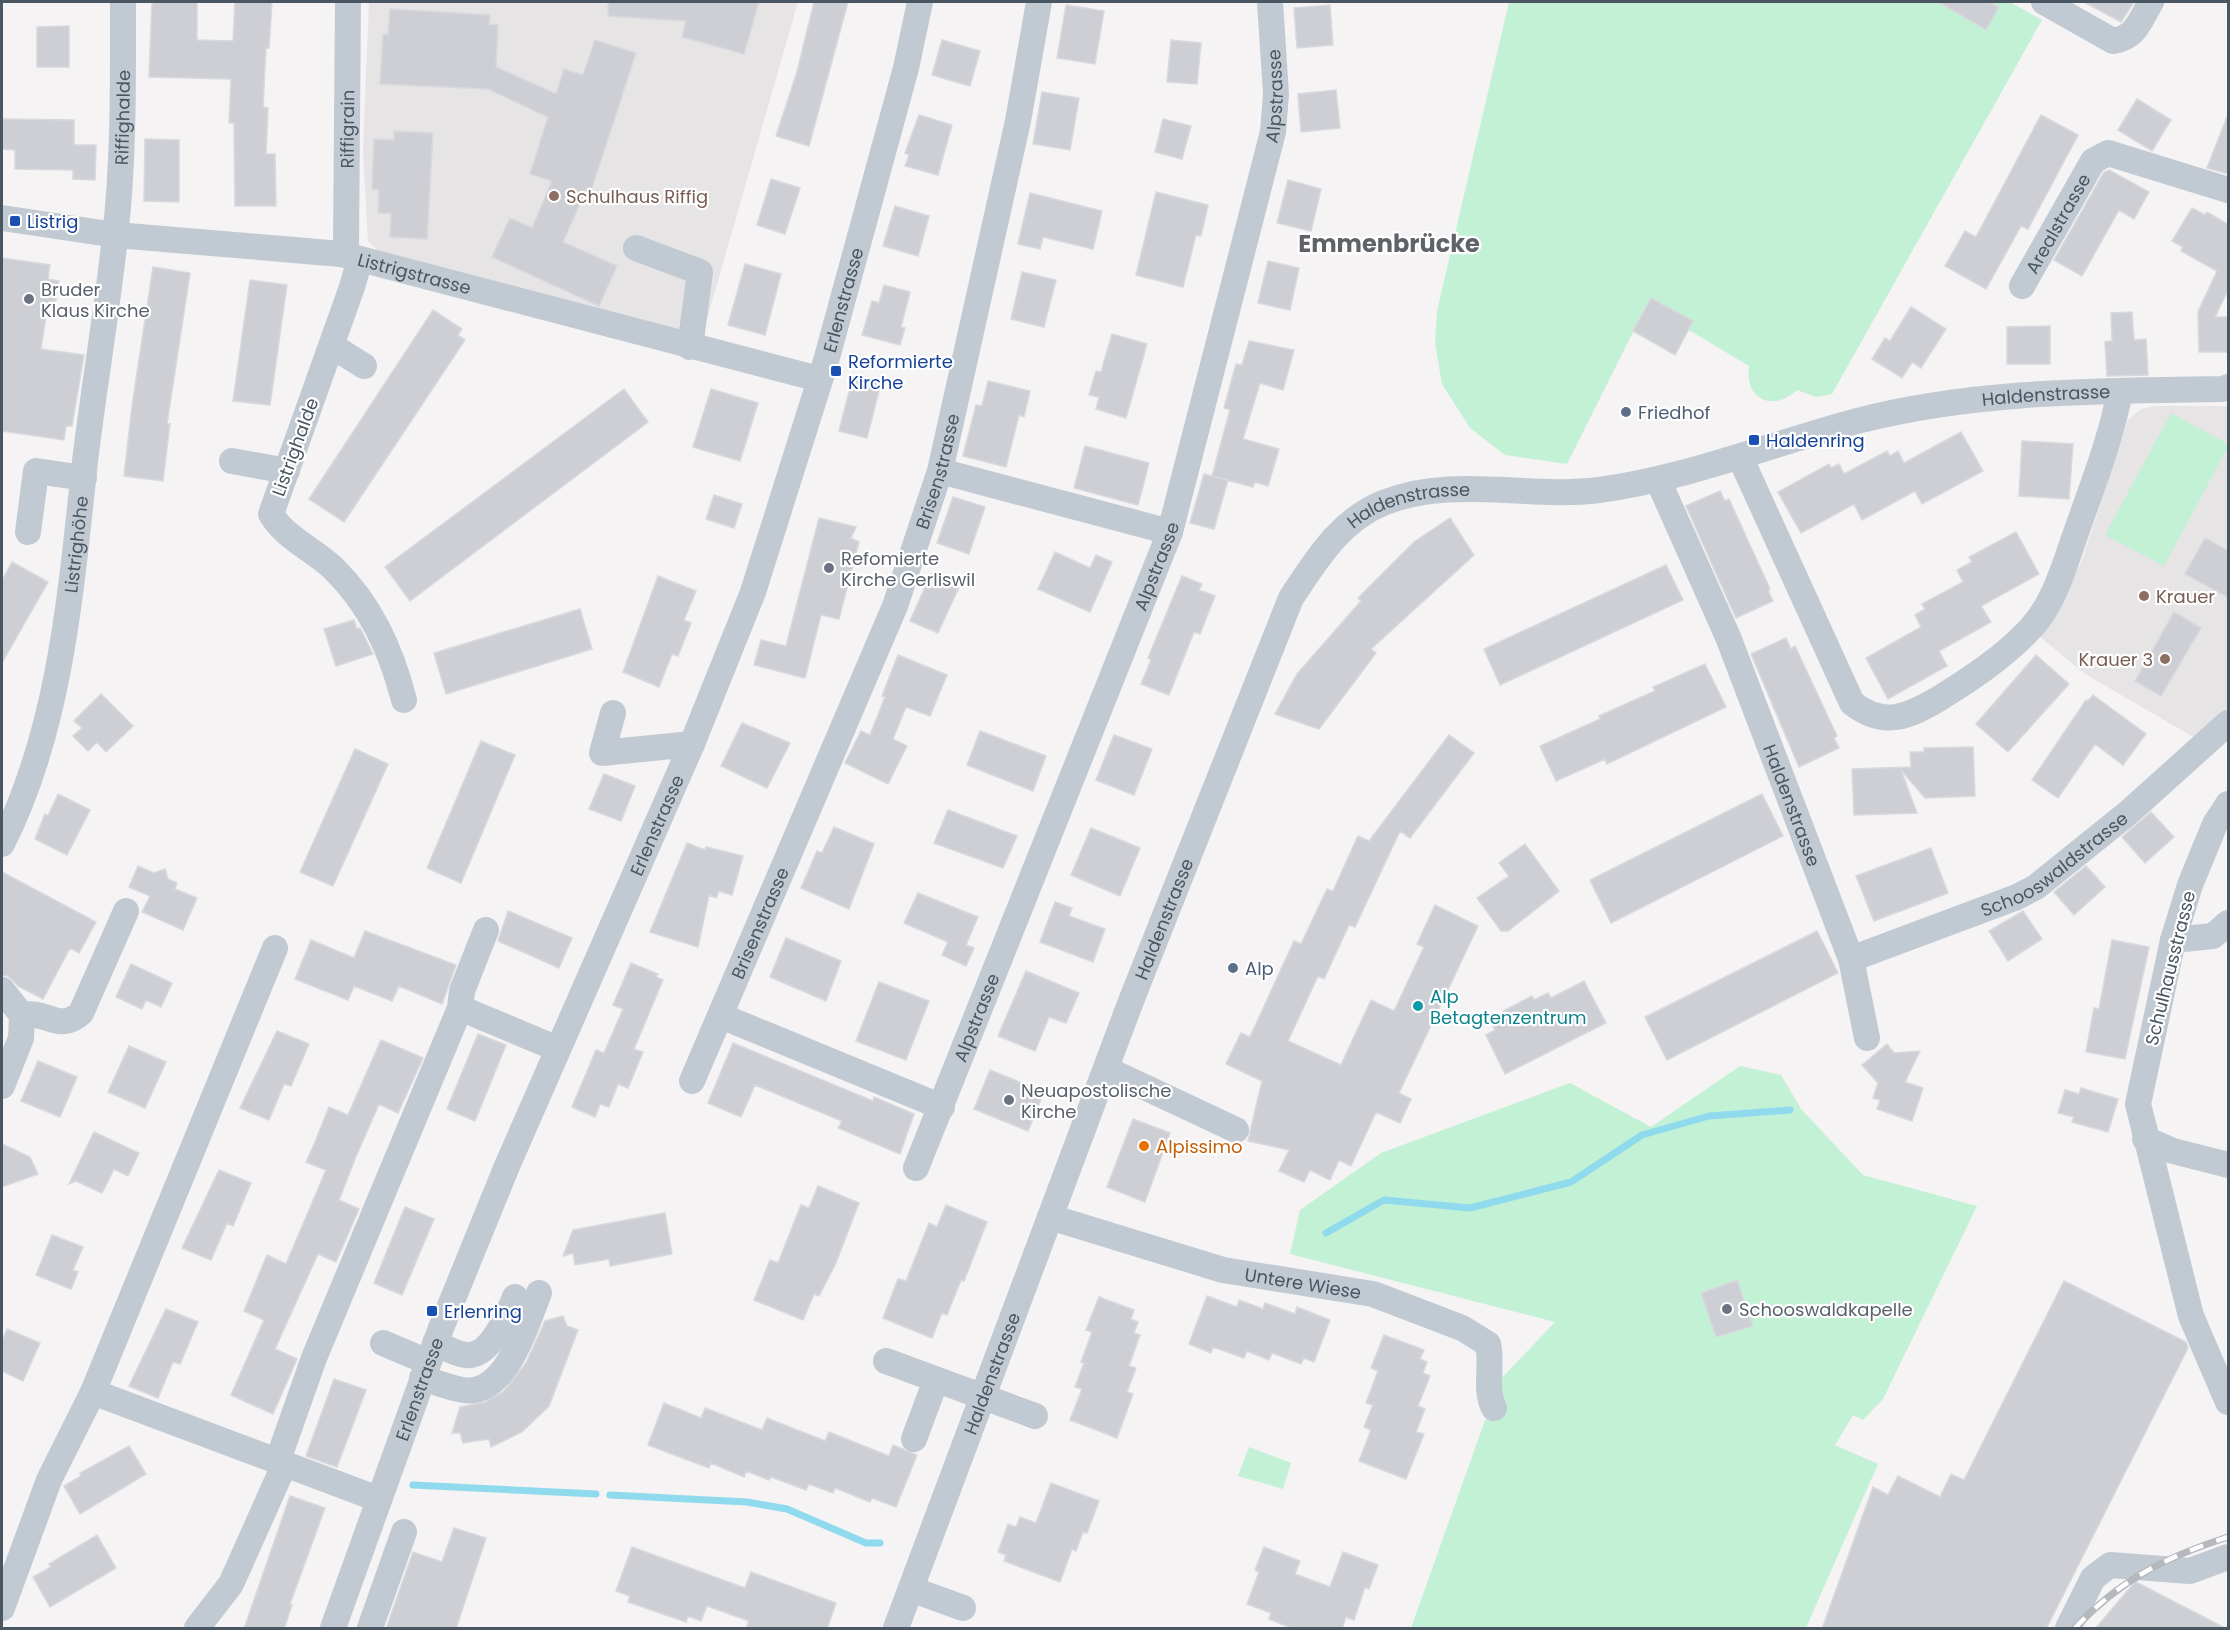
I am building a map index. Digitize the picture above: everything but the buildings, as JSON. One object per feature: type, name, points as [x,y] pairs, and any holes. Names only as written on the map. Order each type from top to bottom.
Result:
[{"type":"street","name":"Riffighalde","points":[[116,235],[123,101],[123,2]]},
{"type":"street","name":"Riffigrain","points":[[348,2],[346,243],[350,257]]},
{"type":"street","name":"Erlenstrasse","points":[[333,1629],[428,1361],[507,1166],[692,744],[753,592],[819,380],[906,68],[920,2]]},
{"type":"street","name":"Brisenstrasse","points":[[692,1081],[895,606],[940,471],[1018,121],[1039,2]]},
{"type":"street","name":"Alpstrasse","points":[[916,1168],[1170,532],[1203,413],[1273,132],[1276,94],[1270,2]]},
{"type":"street","points":[[2044,2],[2113,41],[2125,39],[2133,33],[2151,2]]},
{"type":"street","name":"Arealstrasse","points":[[2022,286],[2093,161],[2108,153],[2229,190]]},
{"type":"street","name":"Listrigstrasse","points":[[2,218],[116,235],[350,257],[819,380]]},
{"type":"street","name":"Listrighöhe","points":[[2,844],[33,771],[60,654],[116,235]]},
{"type":"street","points":[[636,248],[700,272],[690,346]]},
{"type":"street","name":"Listrighalde","points":[[350,257],[332,346],[271,514],[278,526],[332,567],[362,601],[392,657],[404,700]]},
{"type":"street","points":[[332,346],[364,366]]},
{"type":"street","name":"Haldenstrasse","points":[[896,1629],[1106,1069],[1291,598],[1328,543],[1356,518],[1382,504],[1418,493],[1455,489],[1596,490],[1658,480],[1858,421],[1938,404],[2064,391],[2222,389],[2229,387]]},
{"type":"street","points":[[1740,457],[1852,703],[1864,713],[1890,720],[1928,705],[1983,672],[2032,628],[2056,588],[2114,425],[2120,391]]},
{"type":"street","points":[[232,461],[287,471]]},
{"type":"street","points":[[28,532],[36,471],[84,478]]},
{"type":"street","points":[[940,471],[1170,532]]},
{"type":"street","name":"Haldenstrasse","points":[[1658,480],[1728,637],[1851,959],[1867,1038]]},
{"type":"street","points":[[613,713],[602,753],[692,744]]},
{"type":"street","name":"Schooswaldstrasse","points":[[1851,959],[2017,897],[2036,887],[2128,813],[2229,723]]},
{"type":"street","name":"Schulhausstrasse","points":[[2229,804],[2215,824],[2190,885],[2173,940],[2138,1104],[2191,1316],[2229,1402]]},
{"type":"street","points":[[22,1015],[32,1013],[64,1023],[72,1021],[81,1013],[126,911]]},
{"type":"street","points":[[2173,940],[2213,936],[2229,923]]},
{"type":"street","points":[[197,1629],[231,1584],[281,1462],[314,1358],[460,1008],[462,991],[486,930]]},
{"type":"street","points":[[2,1608],[49,1480],[93,1392],[274,948]]},
{"type":"street","points":[[2,1086],[21,1038],[22,1015],[4,982]]},
{"type":"street","points":[[460,1008],[558,1049]]},
{"type":"street","points":[[721,1016],[942,1107]]},
{"type":"street","points":[[1106,1069],[1236,1130]]},
{"type":"street","points":[[2145,1139],[2173,1151],[2229,1165]]},
{"type":"street","name":"Untere Wiese","points":[[1050,1217],[1223,1270],[1373,1294],[1462,1328],[1488,1344],[1492,1361],[1488,1397],[1494,1408]]},
{"type":"street","points":[[383,1343],[428,1361],[465,1391],[481,1387],[500,1374],[514,1358],[527,1295],[492,1341],[478,1352],[428,1361]]},
{"type":"street","points":[[886,1361],[1035,1416]]},
{"type":"street","points":[[914,1439],[936,1380]]},
{"type":"street","points":[[93,1392],[378,1499]]},
{"type":"street","points":[[370,1629],[404,1532]]},
{"type":"street","points":[[2067,1629],[2093,1578],[2110,1565],[2190,1571],[2229,1557]]},
{"type":"street","points":[[911,1589],[963,1608]]},
{"type":"shaded area","name":"Schulhaus Riffig","points":[[369,2],[798,2],[701,340],[382,254],[368,241],[363,150]]},
{"type":"shaded area","name":"Krauer","points":[[2155,406],[2228,406],[2228,716],[2202,742],[2085,674],[2039,636],[2044,621],[2081,563],[2128,420],[2141,409]]},
{"type":"green space","points":[[1509,2],[2010,2],[2042,20],[1832,394],[1816,397],[1797,390],[1779,401],[1762,399],[1751,387],[1749,366],[1689,330],[1675,355],[1633,332],[1567,464],[1505,455],[1470,428],[1442,384],[1435,343],[1437,311]]},
{"type":"green space","points":[[2171,413],[2228,444],[2228,447],[2164,566],[2105,535]]},
{"type":"green space","points":[[1740,1066],[1781,1075],[1801,1109],[1863,1175],[1977,1206],[1883,1399],[1863,1420],[1853,1415],[1835,1445],[1878,1464],[1806,1628],[1411,1628],[1499,1381],[1555,1322],[1290,1254],[1300,1210],[1381,1153],[1570,1083],[1651,1127]]},
{"type":"green space","points":[[1249,1447],[1291,1463],[1283,1489],[1238,1476]]},
{"type":"waterway","points":[[1326,1233],[1384,1200],[1470,1208],[1571,1182],[1642,1135],[1709,1116],[1790,1110]]},
{"type":"waterway","points":[[413,1485],[596,1494]]},
{"type":"waterway","points":[[610,1495],[747,1502],[787,1509],[866,1543],[880,1543]]},
{"type":"railway","points":[[2075,1628],[2127,1583],[2164,1562],[2228,1537]]},
{"type":"place","name":"Schulhaus Riffig","points":[[554,196]]},
{"type":"place","name":"Listrig","points":[[15,221]]},
{"type":"place","name":"Bruder Klaus Kirche","points":[[29,299]]},
{"type":"place","name":"Reformierte Kirche","points":[[836,371]]},
{"type":"place","name":"Friedhof","points":[[1626,412]]},
{"type":"place","name":"Haldenring","points":[[1754,440]]},
{"type":"place","name":"Refomierte Kirche Gerliswil","points":[[829,568]]},
{"type":"place","name":"Krauer","points":[[2144,596]]},
{"type":"place","name":"Krauer 3","points":[[2165,659]]},
{"type":"place","name":"Alp","points":[[1233,968]]},
{"type":"place","name":"Alp Betagtenzentrum","points":[[1418,1006]]},
{"type":"place","name":"Neuapostolische Kirche","points":[[1009,1100]]},
{"type":"place","name":"Alpissimo","points":[[1144,1146]]},
{"type":"place","name":"Schooswaldkapelle","points":[[1727,1309]]},
{"type":"place","name":"Erlenring","points":[[432,1311]]},
{"type":"district","name":"Emmenbrücke","points":[[1389,243]]}]
